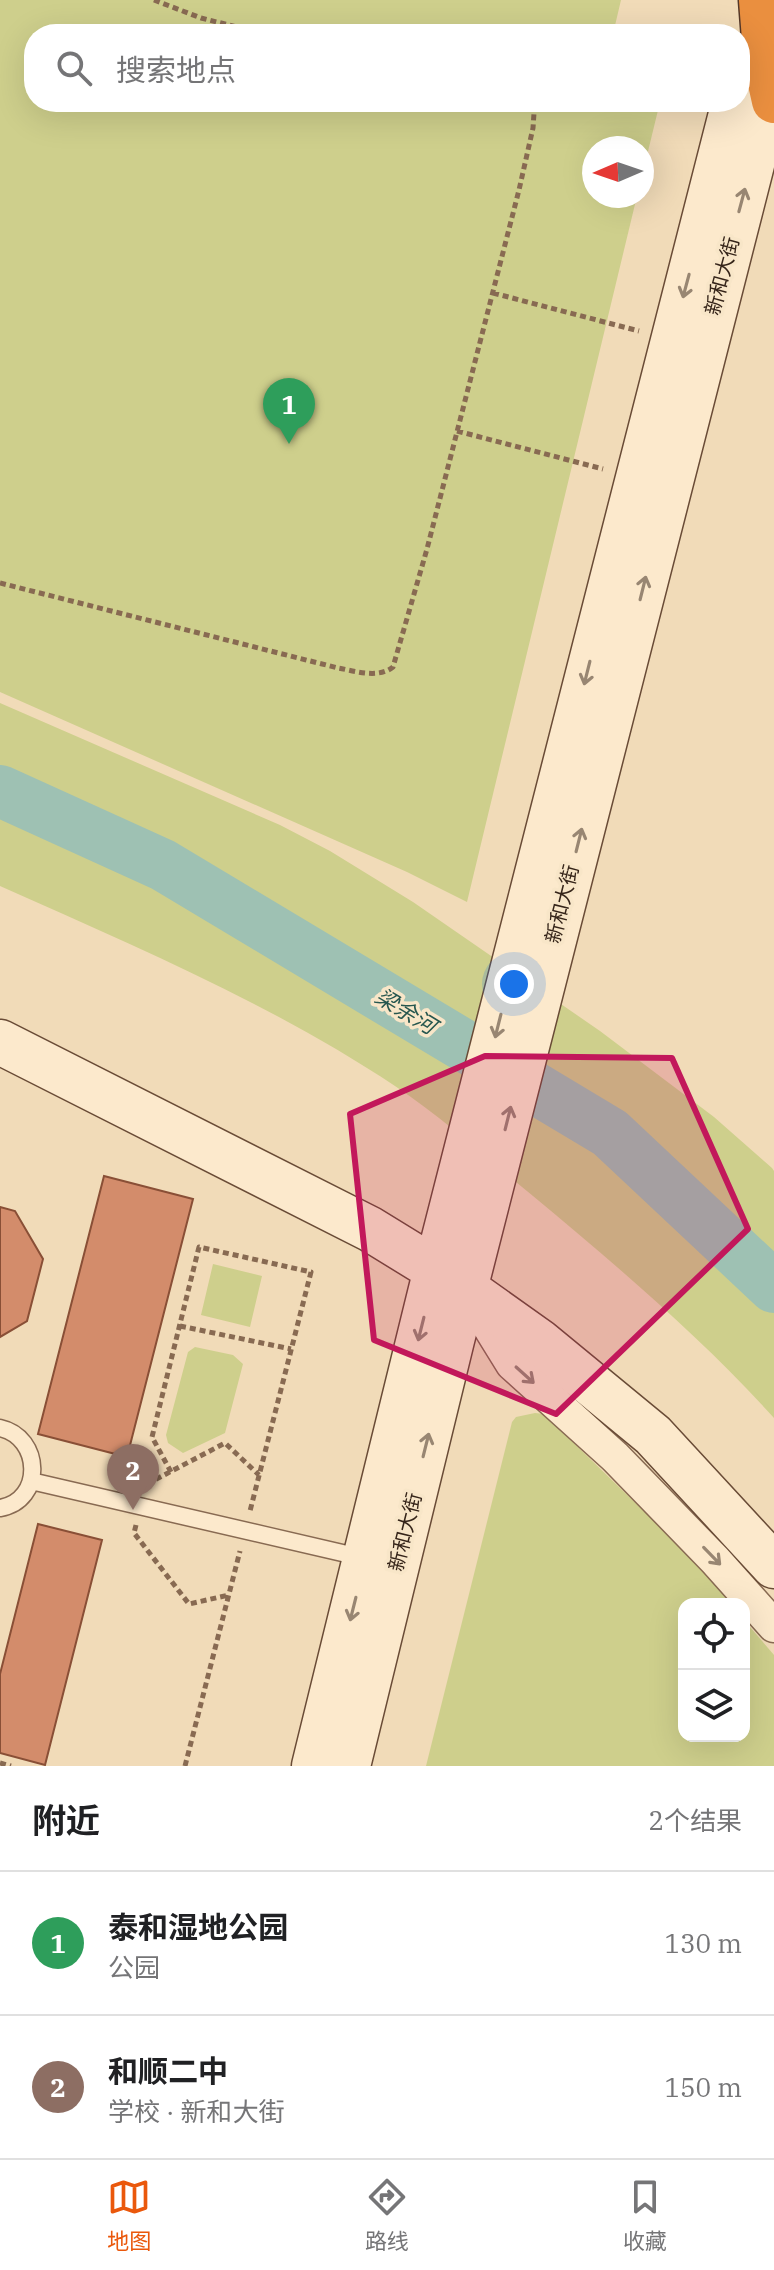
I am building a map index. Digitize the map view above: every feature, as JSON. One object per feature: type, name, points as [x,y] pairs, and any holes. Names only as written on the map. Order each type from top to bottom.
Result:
[{"type":"highway","points":[[755,93],[761,0]]},
{"type":"main road","name":"新和大街","points":[[348,1766],[451,1279],[755,93]]},
{"type":"main road","name":"新和大街","points":[[531,960],[637,477],[672,339],[749,112]]},
{"type":"main road","points":[[0,1042],[279,1181],[370,1229],[451,1279],[540,1342],[653,1435],[774,1566]]},
{"type":"main road","name":"新和大街","points":[[314,1766],[365,1558],[451,1279]]},
{"type":"street","points":[[451,1279],[512,1364],[615,1457],[774,1626]]},
{"type":"lane","points":[[0,1428],[20,1437],[29,1448],[33,1462],[28,1489],[18,1500],[0,1508]]},
{"type":"lane","points":[[31,1481],[365,1558]]},
{"type":"path","points":[[154,0],[225,24]]},
{"type":"path","points":[[0,583],[338,668],[386,673],[393,667],[493,293],[533,128],[533,112]]},
{"type":"path","points":[[493,293],[672,339]]},
{"type":"path","points":[[457,431],[637,477]]},
{"type":"path","points":[[171,1472],[152,1437],[199,1247],[311,1272]]},
{"type":"path","points":[[180,1326],[291,1349]]},
{"type":"path","points":[[0,1763],[11,1766]]},
{"type":"highlighted area","points":[[485,1056],[672,1058],[748,1229],[556,1414],[374,1340],[350,1114]]},
{"type":"green space","points":[[0,0],[621,0],[615,24],[24,24],[24,112],[658,112],[652,136],[582,136],[582,208],[634,208],[467,902],[407,872],[0,692]]},
{"type":"green space","points":[[0,703],[280,825],[330,851],[413,902],[600,1031],[714,1117],[772,1168],[774,1418],[717,1359],[627,1276],[465,1139],[395,1086],[348,1056],[251,1003],[0,886]]},
{"type":"green space","points":[[213,1264],[262,1276],[250,1327],[201,1315]]},
{"type":"green space","points":[[195,1347],[233,1355],[243,1364],[225,1433],[183,1453],[168,1443],[166,1435],[188,1352]]},
{"type":"green space","points":[[544,1414],[692,1558],[726,1598],[678,1598],[678,1742],[750,1742],[750,1627],[774,1655],[774,1766],[426,1766],[512,1422],[516,1417]]},
{"type":"building","points":[[104,1176],[193,1199],[127,1457],[38,1434]]},
{"type":"building","points":[[0,1207],[15,1211],[43,1259],[27,1321],[0,1337]]},
{"type":"building","points":[[38,1524],[102,1540],[45,1765],[0,1753],[0,1674]]},
{"type":"waterway","name":"梁余河","points":[[0,791],[163,865],[610,1133],[774,1287]]},
{"type":"place","name":"泰和湿地公园","points":[[289,444]]},
{"type":"place","name":"和顺二中","points":[[133,1510]]}]
